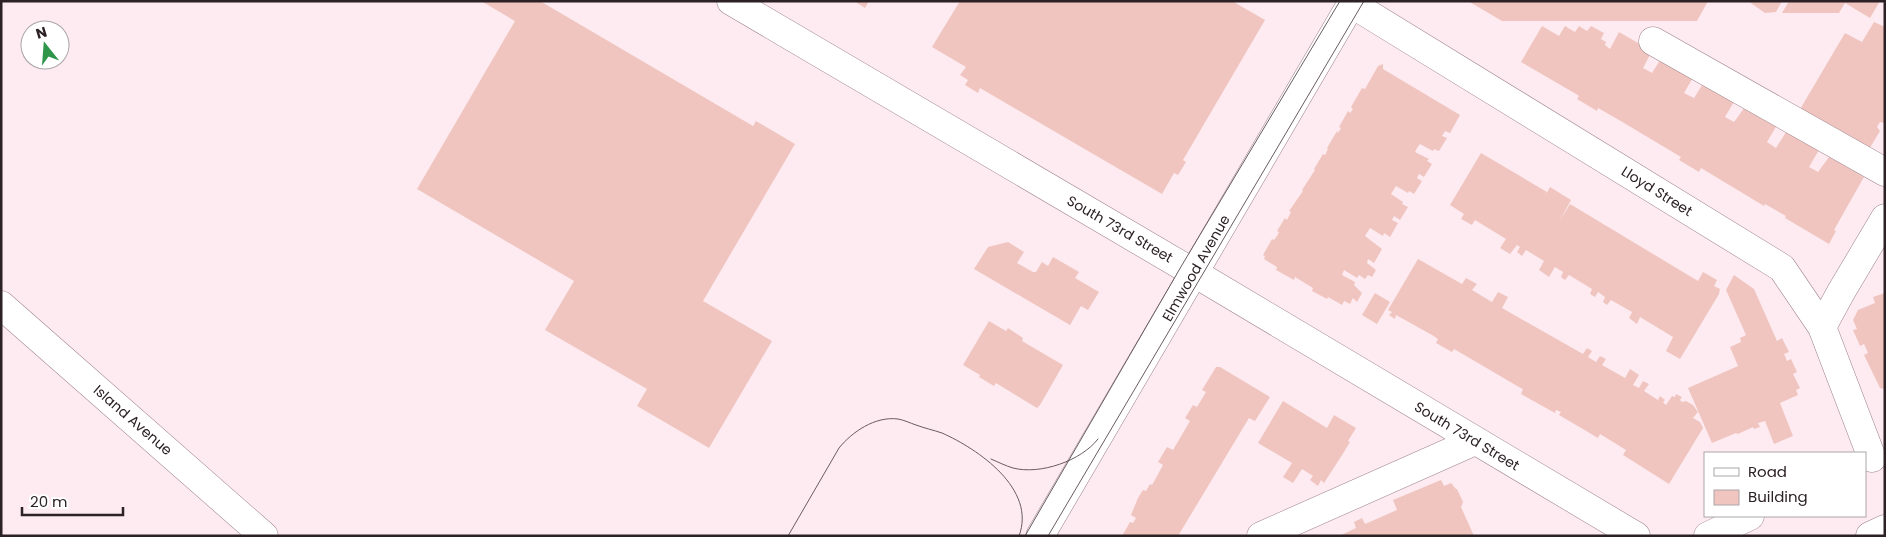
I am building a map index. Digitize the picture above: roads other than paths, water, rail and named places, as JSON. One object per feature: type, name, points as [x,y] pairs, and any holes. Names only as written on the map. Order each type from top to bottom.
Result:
[{"type":"street","name":"South 73rd Street","points":[[730,1],[1193,272],[1636,536]]},
{"type":"street","name":"Elmwood Avenue","points":[[1040,536],[1352,3]]},
{"type":"street","name":"Lloyd Street","points":[[1352,3],[1782,268],[1822,328],[1874,457]]},
{"type":"street","points":[[1653,41],[1885,172]]},
{"type":"street","points":[[1822,328],[1885,218]]},
{"type":"street","name":"Island Avenue","points":[[1,305],[255,532]]},
{"type":"street","points":[[1261,536],[1475,441]]},
{"type":"street","points":[[1708,536],[1748,517]]},
{"type":"street","points":[[1870,536],[1885,529]]},
{"type":"tram line","points":[[1025,536],[1182,265],[1340,1]]},
{"type":"tram line","points":[[1048,536],[1364,1]]},
{"type":"tram line","points":[[788,536],[839,448],[850,436],[865,426],[889,419],[900,419],[942,433],[972,449],[987,460],[1001,473],[1012,487],[1020,502],[1022,519],[1019,536]]},
{"type":"tram line","points":[[991,459],[1010,467],[1024,470],[1047,468],[1071,460],[1091,447],[1098,439]]}]
